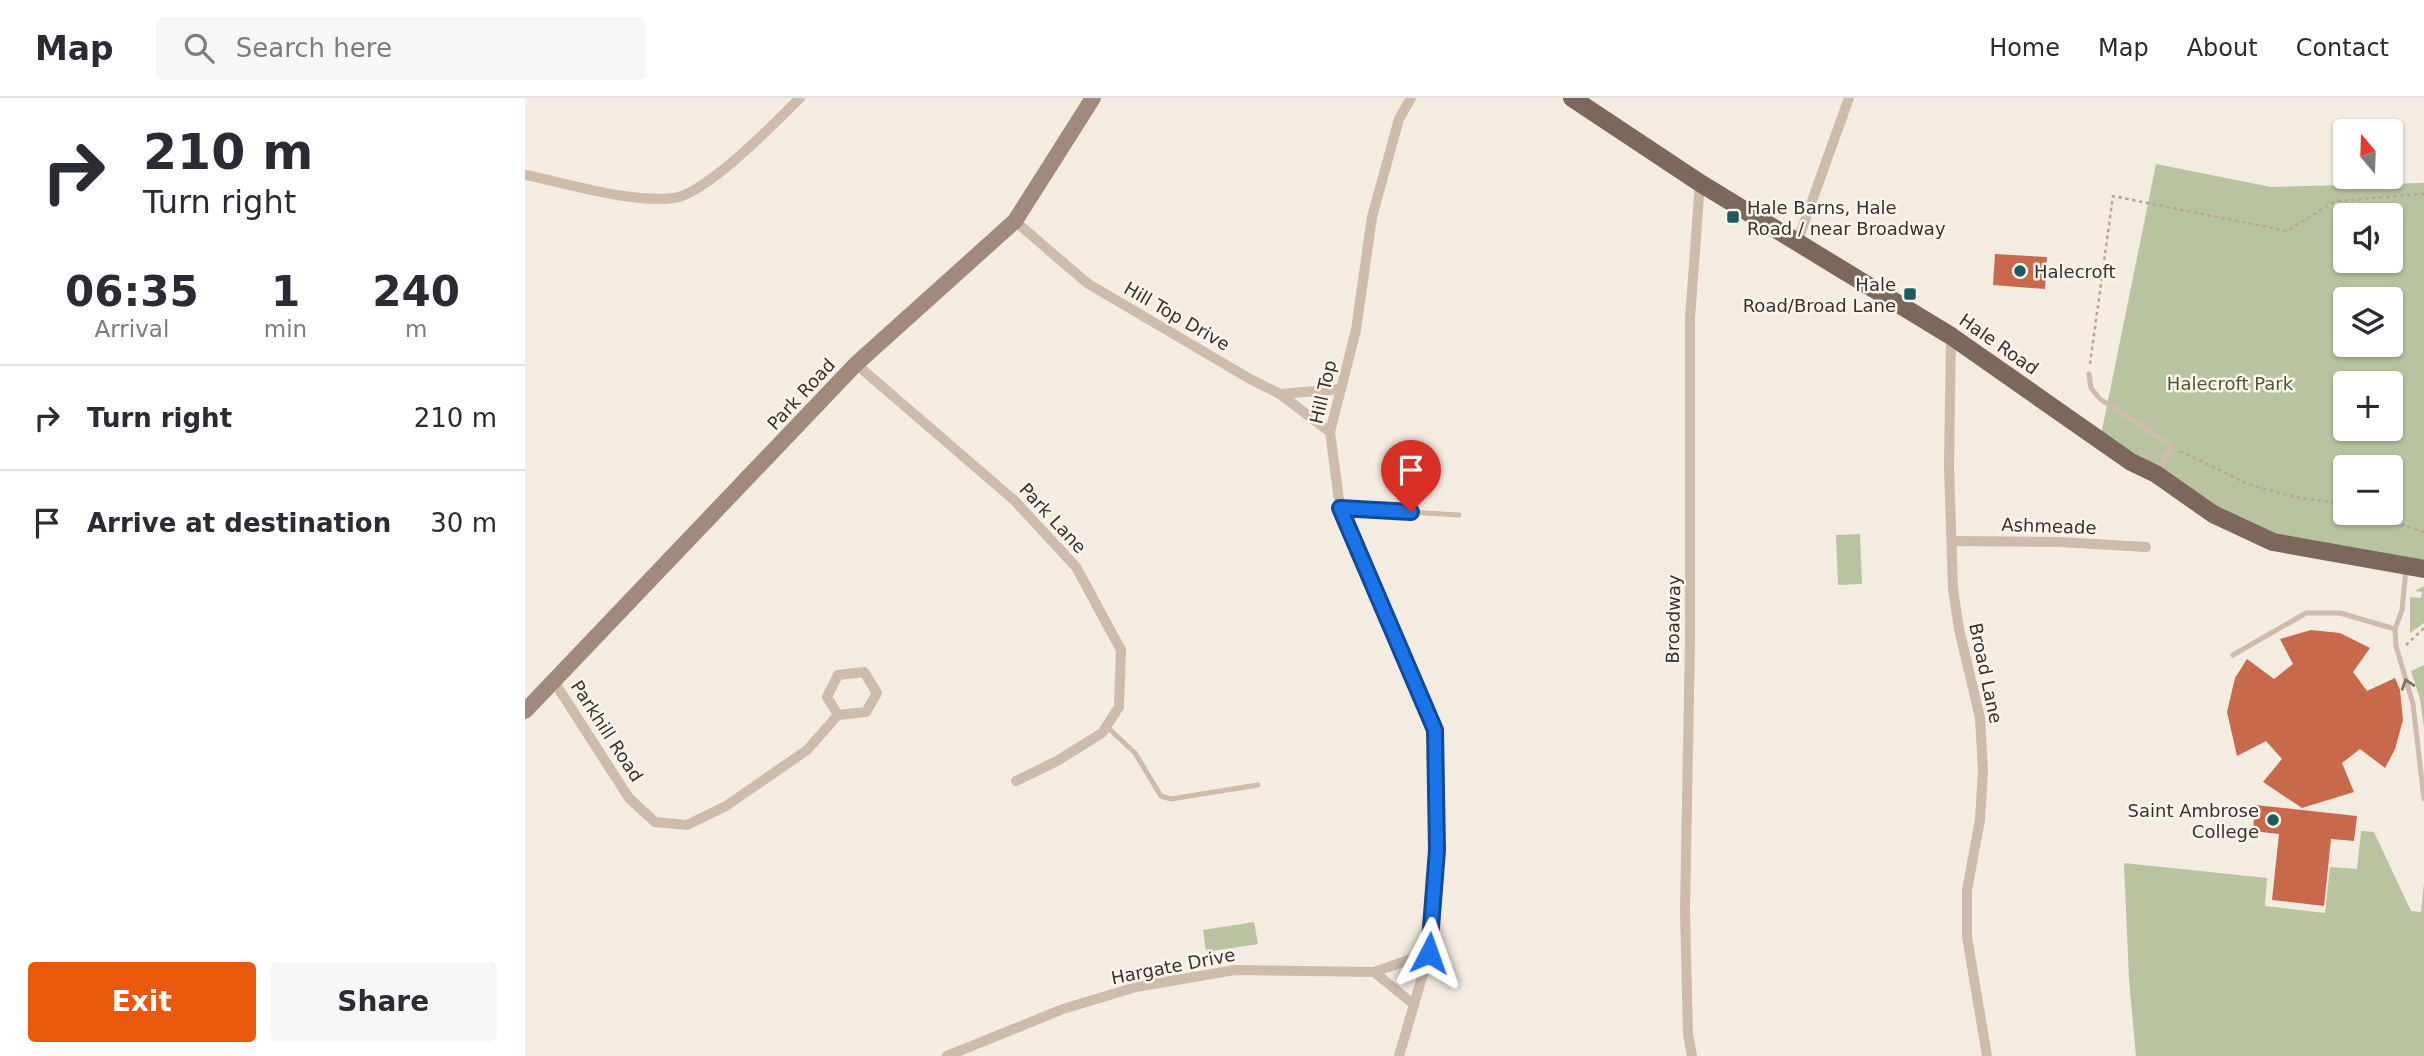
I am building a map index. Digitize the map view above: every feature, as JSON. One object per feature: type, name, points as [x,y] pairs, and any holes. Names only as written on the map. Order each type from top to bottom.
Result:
[{"type":"main road","name":"Park Road","points":[[525,711],[856,364],[1014,222],[1093,98]]},
{"type":"main road","name":"Hale Road","points":[[1572,98],[1700,183],[1798,240],[1951,336],[2131,461],[2156,474],[2213,514],[2273,542],[2415,567]]},
{"type":"street","points":[[525,175],[642,198],[677,198],[727,167],[800,98]]},
{"type":"street","name":"Hill Top","points":[[1399,1056],[1412,1003],[1429,953],[1437,850],[1435,730],[1340,508],[1330,432],[1356,330],[1373,217],[1399,119],[1411,98]]},
{"type":"street","points":[[1798,240],[1849,98]]},
{"type":"street","name":"Broadway","points":[[1692,1056],[1688,1034],[1685,911],[1691,599],[1690,318],[1700,183]]},
{"type":"street","name":"Hill Top Drive","points":[[1014,222],[1087,283],[1280,394],[1330,432]]},
{"type":"street","name":"Broad Lane","points":[[1951,336],[1952,541],[1959,629],[1980,718],[1983,771],[1980,820],[1967,890],[1967,937],[1987,1056]]},
{"type":"street","name":"Park Lane","points":[[856,364],[1015,501],[1076,567],[1121,650],[1119,707],[1102,733],[1016,781]]},
{"type":"street","points":[[1280,394],[1340,389]]},
{"type":"street","name":"Ashmeade","points":[[1952,541],[2060,542],[2145,547]]},
{"type":"street","points":[[864,672],[877,693],[866,712],[838,715],[827,697],[838,675],[864,672]]},
{"type":"street","name":"Parkhill Road","points":[[554,680],[629,798],[655,822],[687,825],[726,806],[807,750],[838,715]]},
{"type":"street","name":"Hargate Drive","points":[[947,1056],[1063,1009],[1136,987],[1235,970],[1374,972],[1429,953]]},
{"type":"street","points":[[1374,972],[1412,1003]]},
{"type":"lane","points":[[2089,374],[2091,388],[2099,399],[2172,446],[2156,474]]},
{"type":"lane","points":[[1340,508],[1459,515]]},
{"type":"lane","points":[[2415,567],[2395,629],[2399,660],[2413,704],[2424,799]]},
{"type":"lane","points":[[2233,655],[2306,613],[2340,613],[2395,629]]},
{"type":"lane","points":[[1106,726],[1135,753],[1161,796],[1171,799],[1258,785]]},
{"type":"path","points":[[2089,374],[2113,196],[2287,231],[2335,201],[2424,194]]},
{"type":"path","points":[[2172,446],[2248,484],[2294,497],[2333,502]]},
{"type":"path","points":[[2403,525],[2424,532]]},
{"type":"green space","name":"Halecroft Park","points":[[2156,164],[2271,187],[2333,185],[2333,189],[2403,189],[2403,184],[2424,183],[2424,569],[2273,542],[2100,440]]},
{"type":"green space","points":[[1860,534],[1862,584],[1838,585],[1836,535]]},
{"type":"green space","points":[[2424,586],[2424,623],[2410,633],[2410,597],[2421,598],[2422,592],[2415,591]]},
{"type":"green space","points":[[2424,665],[2424,728],[2420,699],[2411,671]]},
{"type":"green space","points":[[2361,831],[2374,832],[2411,911],[2421,912],[2424,882],[2424,1056],[2136,1056],[2129,980],[2124,863],[2267,878],[2265,906],[2325,913],[2330,867],[2357,869]]},
{"type":"green space","points":[[1254,922],[1258,944],[1206,952],[1203,930]]},
{"type":"building","name":"Halecroft","points":[[1995,254],[2047,257],[2045,289],[1993,285]]},
{"type":"building","points":[[2311,630],[2340,633],[2370,648],[2353,672],[2367,691],[2395,678],[2400,690],[2403,720],[2395,749],[2385,768],[2360,749],[2342,763],[2354,792],[2302,808],[2263,782],[2282,759],[2266,741],[2237,756],[2227,712],[2235,678],[2247,659],[2274,679],[2293,664],[2280,639]]},
{"type":"building","points":[[2255,805],[2357,816],[2354,841],[2331,839],[2324,906],[2272,900],[2279,834],[2253,831]]},
{"type":"place","name":"Hale Barns, Hale Road / near Broadway","points":[[1733,217]]},
{"type":"place","name":"Halecroft","points":[[2020,271]]},
{"type":"place","name":"Hale Road/Broad Lane","points":[[1910,294]]},
{"type":"place","name":"Saint Ambrose College","points":[[2273,820]]},
{"type":"route","points":[[1411,512],[1340,508],[1435,730],[1437,850],[1429,953]]}]
